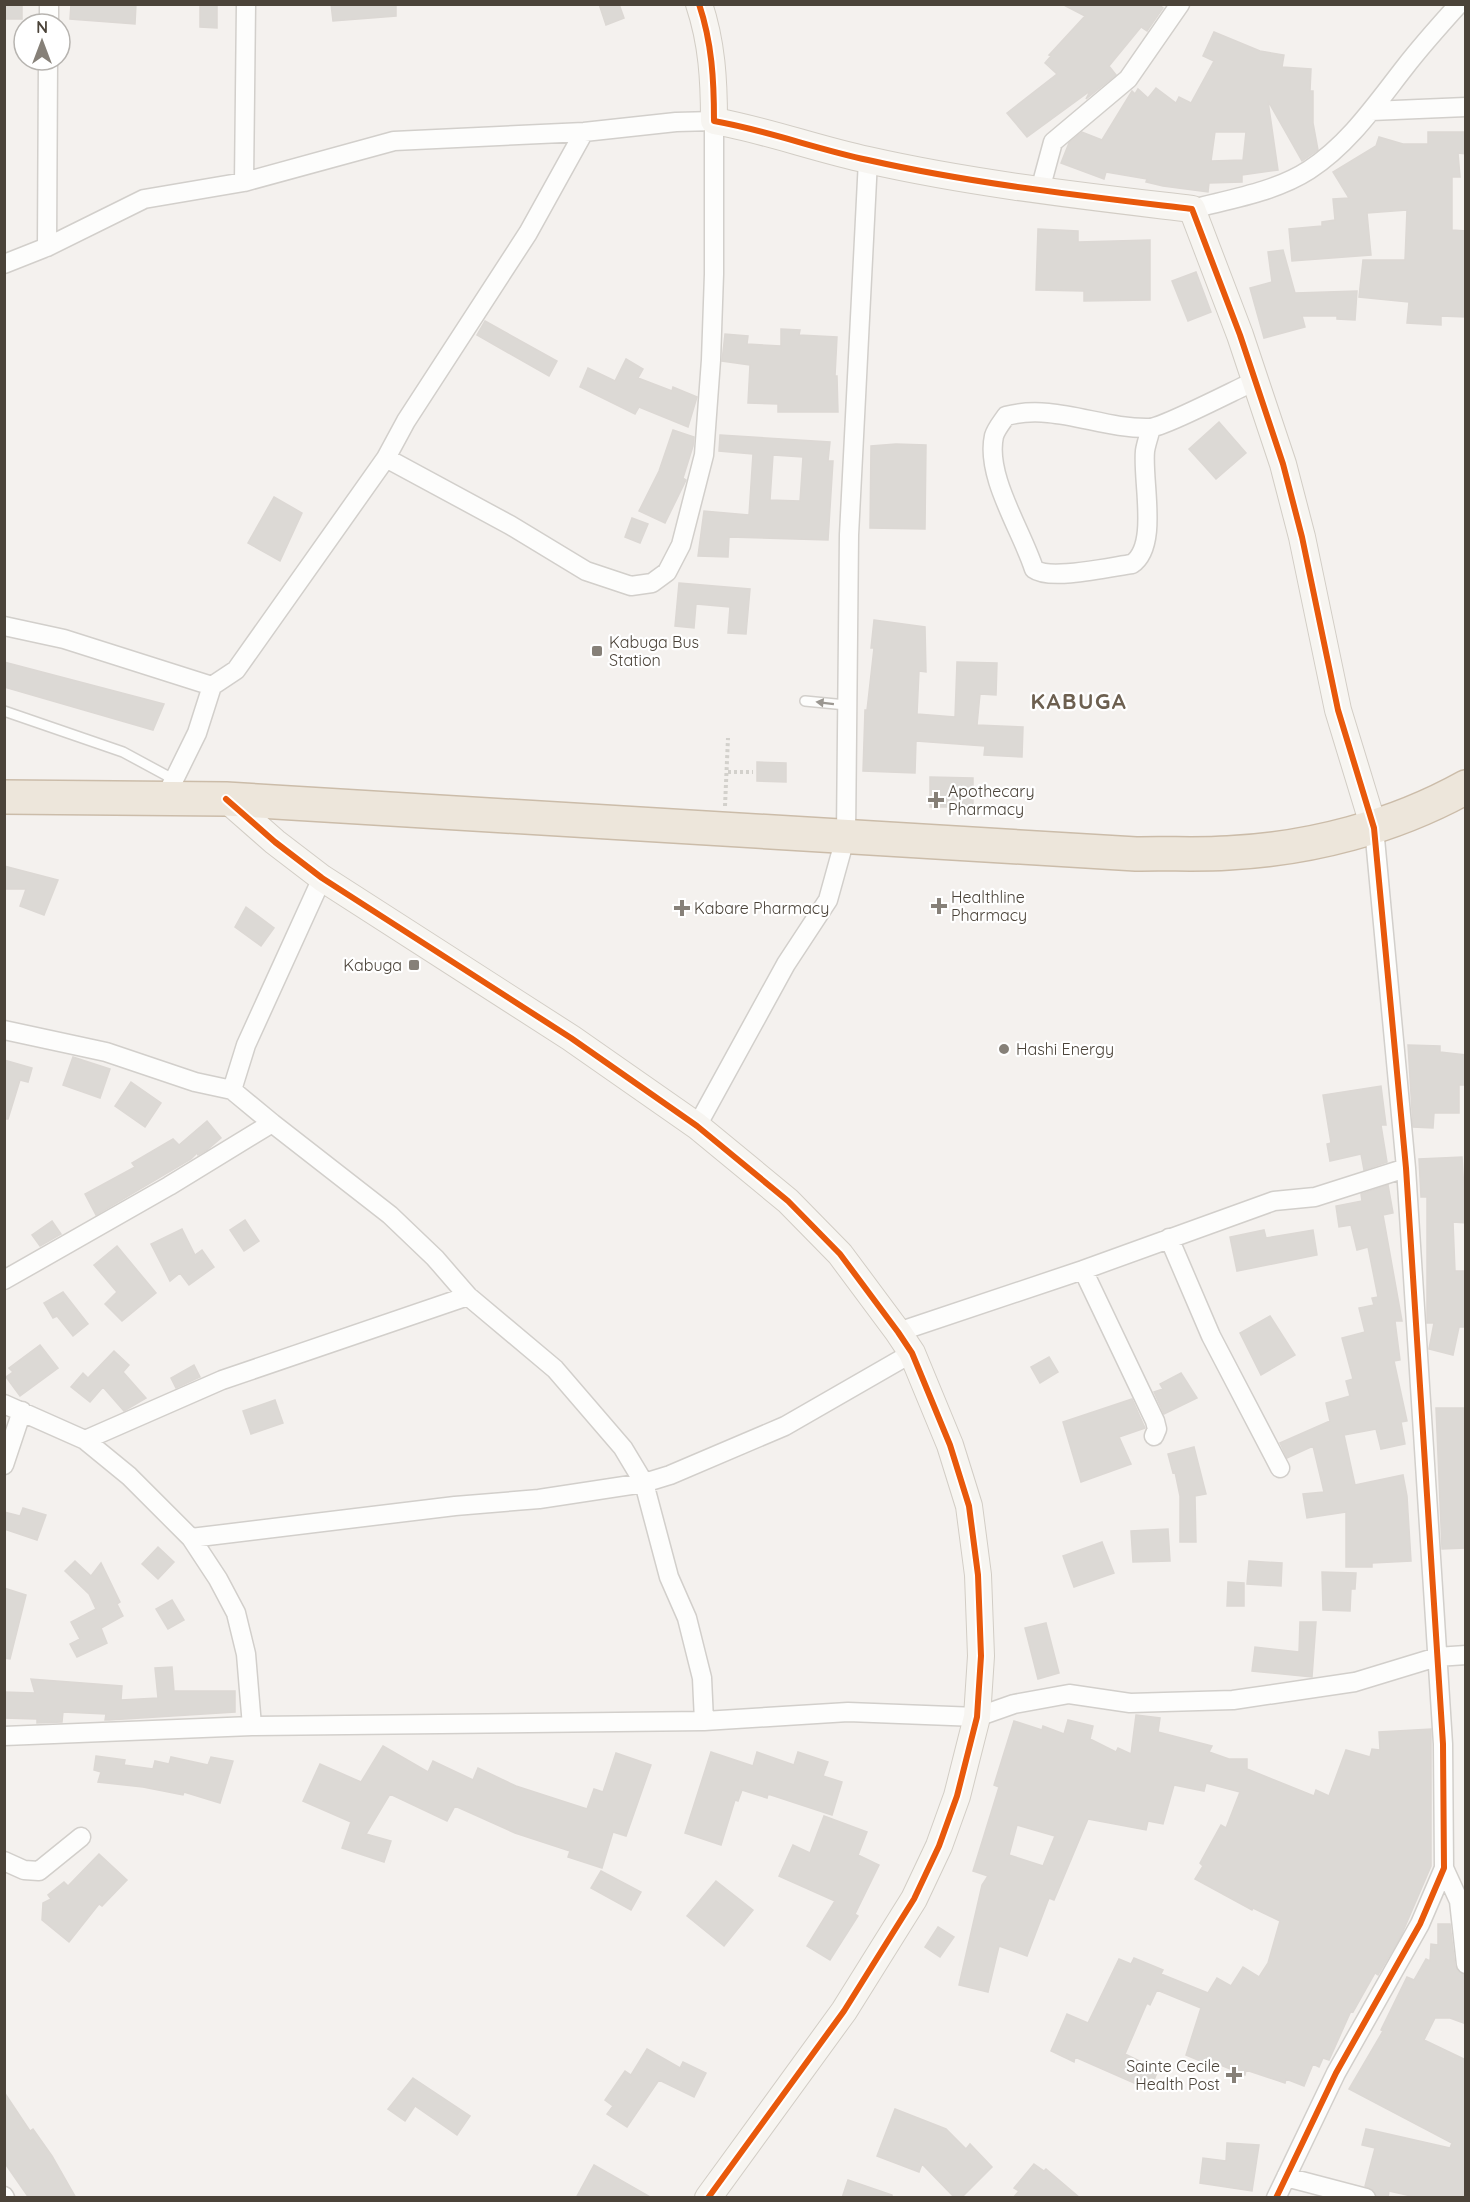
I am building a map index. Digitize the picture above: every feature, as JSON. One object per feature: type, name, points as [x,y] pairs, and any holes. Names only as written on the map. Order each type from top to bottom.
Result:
[{"type":"highway","points":[[4,797],[169,789],[226,799],[1136,854],[1229,853],[1305,843],[1374,828],[1434,805],[1466,787]]},
{"type":"street","points":[[244,182],[246,4]]},
{"type":"street","points":[[386,458],[510,525],[586,571],[631,586],[652,583],[667,572],[681,545],[704,455],[712,328],[713,65],[708,32],[699,4]]},
{"type":"street","points":[[1040,190],[1053,142],[1128,79],[1180,4]]},
{"type":"street","points":[[4,264],[47,247],[144,199],[244,182],[394,141],[584,132],[676,122],[714,121],[744,126],[868,160],[1040,190],[1192,209],[1282,184],[1308,171],[1333,152],[1371,111],[1423,44],[1459,4]]},
{"type":"street","points":[[47,247],[48,72]]},
{"type":"street","points":[[1371,111],[1466,107]]},
{"type":"street","points":[[169,789],[198,733],[213,686],[236,670],[311,574],[386,458],[406,421],[522,242],[584,132]]},
{"type":"street","points":[[698,1126],[786,964],[828,900],[846,835],[849,535],[868,160]]},
{"type":"street","points":[[1192,209],[1255,381],[1286,474],[1302,537],[1338,710],[1374,828],[1406,1168],[1443,1744],[1444,1868],[1459,1901],[1466,1964]]},
{"type":"street","points":[[1151,428],[1145,452],[1146,526],[1145,546],[1141,558],[1132,564],[1053,574],[1039,573],[1034,568],[1017,524],[1002,494],[994,456],[994,436],[1006,416],[1018,413],[1048,413],[1151,428],[1255,381]]},
{"type":"street","points":[[4,626],[64,639],[213,686]]},
{"type":"street","points":[[226,799],[275,842],[322,878],[512,999],[698,1126],[788,1201],[840,1254],[905,1342],[950,1445],[969,1506],[978,1575],[981,1656],[977,1717],[957,1796],[939,1846],[914,1899],[844,2011],[708,2198]]},
{"type":"street","points":[[232,1090],[246,1045],[322,878]]},
{"type":"street","points":[[4,1030],[106,1052],[195,1082],[232,1090],[390,1215],[435,1258],[468,1296],[555,1368],[623,1448],[644,1483],[669,1577],[687,1618],[696,1648],[702,1678],[704,1721]]},
{"type":"street","points":[[4,1280],[169,1186],[272,1123]]},
{"type":"street","points":[[191,1538],[455,1506],[539,1499],[644,1483],[670,1475],[785,1426],[905,1342],[1083,1270],[1274,1201],[1315,1197],[1406,1168]]},
{"type":"street","points":[[1169,1238],[1210,1335],[1280,1468]]},
{"type":"street","points":[[1083,1270],[1155,1421],[1157,1429],[1154,1436]]},
{"type":"street","points":[[85,1440],[222,1380],[468,1296]]},
{"type":"street","points":[[4,1404],[85,1440],[129,1476],[191,1538],[236,1612],[247,1663],[252,1726]]},
{"type":"street","points":[[4,1465],[22,1411]]},
{"type":"street","points":[[4,1736],[252,1726],[704,1721],[848,1713],[977,1717],[1014,1704],[1069,1694],[1130,1703],[1233,1700],[1355,1682],[1437,1657],[1466,1655]]},
{"type":"street","points":[[4,1861],[24,1870],[39,1871],[81,1837]]},
{"type":"street","points":[[1276,2198],[1336,2073],[1420,1923],[1444,1868]]},
{"type":"street","points":[[1286,2177],[1366,2198]]},
{"type":"lane","points":[[805,700],[846,705]]},
{"type":"lane","points":[[4,711],[123,752],[169,789]]},
{"type":"path","points":[[723,828],[728,772],[728,738]]},
{"type":"path","points":[[728,772],[753,772]]},
{"type":"building","points":[[4,4],[22,4],[22,12],[12,12],[12,19],[4,19]]},
{"type":"building","points":[[71,4],[136,4],[135,24],[72,19]]},
{"type":"building","points":[[200,4],[217,4],[217,28],[200,27]]},
{"type":"building","points":[[331,4],[396,4],[396,16],[333,21]]},
{"type":"building","points":[[599,4],[619,4],[624,18],[606,25]]},
{"type":"building","points":[[1062,4],[1158,4],[1163,8],[1147,31],[1141,27],[1109,66],[1116,75],[1086,99],[1090,91],[1027,137],[1007,113],[1057,74],[1045,63],[1051,56],[1049,55],[1085,16]]},
{"type":"building","points":[[1214,32],[1260,51],[1284,55],[1282,67],[1311,69],[1310,91],[1313,91],[1313,123],[1318,150],[1302,161],[1268,101],[1278,170],[1242,175],[1242,182],[1209,183],[1208,192],[1163,186],[1146,182],[1147,179],[1106,172],[1104,179],[1061,163],[1069,143],[1082,132],[1102,140],[1132,91],[1135,94],[1138,89],[1148,98],[1156,88],[1176,103],[1179,97],[1191,103],[1214,61],[1203,56]],"holes":[[[1215,132],[1246,132],[1243,160],[1211,161]]]},
{"type":"building","points":[[1428,132],[1466,132],[1466,154],[1458,153],[1460,177],[1452,177],[1452,230],[1466,231],[1466,317],[1441,316],[1441,325],[1407,323],[1409,302],[1359,297],[1363,260],[1405,260],[1407,210],[1367,213],[1371,255],[1292,261],[1289,229],[1322,226],[1322,222],[1335,220],[1333,199],[1349,198],[1333,172],[1376,146],[1379,137],[1403,144],[1428,144]]},
{"type":"building","points":[[1038,229],[1078,231],[1078,242],[1150,240],[1150,300],[1084,301],[1084,291],[1036,290]]},
{"type":"building","points":[[1283,250],[1295,293],[1357,291],[1355,320],[1337,319],[1337,316],[1302,316],[1305,327],[1264,338],[1250,288],[1272,282],[1268,252]]},
{"type":"building","points":[[1196,272],[1211,312],[1188,321],[1172,281]]},
{"type":"building","points":[[485,321],[557,361],[549,376],[477,335]]},
{"type":"building","points":[[781,329],[800,330],[799,335],[837,337],[835,376],[837,376],[838,412],[778,412],[778,404],[748,403],[750,365],[722,361],[725,334],[748,336],[747,344],[781,346]]},
{"type":"building","points":[[626,359],[643,369],[638,378],[672,391],[673,387],[697,397],[688,427],[639,407],[635,414],[580,387],[588,368],[615,381]]},
{"type":"building","points":[[1219,422],[1246,453],[1216,479],[1189,449]]},
{"type":"building","points":[[673,430],[694,437],[683,478],[686,480],[665,523],[639,511],[659,471]]},
{"type":"building","points":[[720,435],[830,442],[828,461],[833,461],[828,540],[729,537],[728,557],[698,556],[704,511],[749,515],[753,454],[719,451]],"holes":[[[773,455],[803,457],[800,501],[770,500]]]},
{"type":"building","points":[[926,445],[925,529],[870,528],[871,446]]},
{"type":"building","points":[[274,497],[302,513],[280,561],[248,543]]},
{"type":"building","points":[[632,518],[648,524],[640,543],[625,537]]},
{"type":"building","points":[[679,583],[750,589],[746,634],[728,633],[730,607],[696,604],[694,628],[675,626]]},
{"type":"building","points":[[874,620],[925,627],[926,672],[919,671],[917,714],[955,717],[957,662],[997,663],[996,695],[980,694],[977,725],[1023,727],[1022,757],[984,755],[985,746],[916,741],[915,773],[863,771],[865,710],[867,710],[874,648],[871,648]]},
{"type":"building","points":[[4,662],[164,704],[153,730],[4,687]]},
{"type":"building","points":[[757,762],[786,763],[786,782],[757,781]]},
{"type":"building","points":[[930,777],[973,778],[973,807],[930,807]]},
{"type":"building","points":[[4,866],[58,880],[44,915],[20,906],[26,889],[4,889]]},
{"type":"building","points":[[246,907],[274,928],[261,946],[235,927]]},
{"type":"building","points":[[1408,1045],[1440,1046],[1440,1052],[1466,1055],[1466,1085],[1459,1085],[1459,1113],[1434,1113],[1433,1128],[1413,1127]]},
{"type":"building","points":[[73,1057],[110,1069],[100,1098],[63,1085]]},
{"type":"building","points":[[4,1060],[32,1068],[28,1082],[20,1080],[8,1119],[4,1119]]},
{"type":"building","points":[[131,1082],[161,1103],[145,1127],[115,1106]]},
{"type":"building","points":[[1381,1086],[1386,1125],[1381,1125],[1387,1162],[1364,1170],[1361,1154],[1330,1161],[1327,1144],[1331,1143],[1323,1095]]},
{"type":"building","points":[[207,1121],[221,1138],[207,1150],[198,1155],[197,1153],[191,1159],[96,1215],[85,1194],[135,1167],[132,1163],[173,1139],[179,1145]]},
{"type":"building","points":[[1462,1157],[1466,1223],[1453,1222],[1455,1271],[1466,1271],[1466,1327],[1459,1327],[1453,1355],[1429,1349],[1434,1323],[1427,1323],[1427,1197],[1421,1197],[1419,1159]]},
{"type":"building","points":[[1388,1185],[1393,1213],[1383,1215],[1402,1321],[1395,1321],[1400,1360],[1394,1361],[1407,1421],[1401,1422],[1405,1444],[1381,1449],[1376,1429],[1344,1435],[1355,1485],[1403,1475],[1407,1496],[1411,1561],[1372,1563],[1372,1567],[1346,1567],[1346,1512],[1307,1518],[1303,1494],[1324,1492],[1313,1446],[1287,1458],[1280,1443],[1330,1421],[1326,1403],[1350,1396],[1346,1381],[1353,1379],[1342,1338],[1365,1332],[1359,1308],[1374,1305],[1372,1298],[1378,1297],[1368,1247],[1357,1250],[1351,1225],[1339,1227],[1336,1206],[1362,1201],[1361,1194]]},
{"type":"building","points":[[245,1220],[259,1241],[244,1251],[230,1230]]},
{"type":"building","points":[[52,1221],[61,1234],[40,1246],[32,1235]]},
{"type":"building","points":[[182,1229],[195,1255],[202,1250],[214,1267],[189,1285],[180,1273],[170,1281],[151,1244]]},
{"type":"building","points":[[1264,1230],[1266,1238],[1313,1230],[1317,1255],[1237,1271],[1230,1237]]},
{"type":"building","points":[[117,1246],[156,1293],[122,1321],[105,1304],[117,1292],[94,1265]]},
{"type":"building","points":[[63,1292],[88,1324],[73,1336],[57,1316],[53,1318],[44,1303]]},
{"type":"building","points":[[1270,1316],[1295,1355],[1261,1375],[1240,1333]]},
{"type":"building","points":[[40,1345],[58,1368],[20,1396],[6,1377],[13,1372],[9,1368]]},
{"type":"building","points":[[114,1351],[129,1365],[123,1372],[146,1398],[124,1411],[103,1387],[90,1402],[71,1387],[83,1373],[88,1378]]},
{"type":"building","points":[[1049,1357],[1058,1372],[1040,1383],[1031,1367]]},
{"type":"building","points":[[194,1365],[200,1377],[176,1388],[171,1378]]},
{"type":"building","points":[[1181,1373],[1197,1398],[1164,1414],[1154,1392],[1163,1389],[1160,1384]]},
{"type":"building","points":[[1132,1399],[1145,1428],[1119,1437],[1131,1464],[1081,1482],[1063,1422]]},
{"type":"building","points":[[275,1400],[283,1423],[251,1434],[243,1411]]},
{"type":"building","points":[[1436,1408],[1464,1408],[1466,1548],[1442,1549]]},
{"type":"building","points":[[1194,1447],[1206,1494],[1195,1496],[1196,1542],[1180,1542],[1180,1496],[1168,1454]]},
{"type":"building","points":[[23,1508],[46,1515],[37,1540],[4,1529],[4,1512],[20,1516]]},
{"type":"building","points":[[1168,1529],[1170,1561],[1133,1562],[1131,1531]]},
{"type":"building","points":[[1102,1542],[1114,1573],[1074,1587],[1063,1556]]},
{"type":"building","points":[[158,1547],[174,1562],[158,1579],[142,1564]]},
{"type":"building","points":[[75,1561],[91,1576],[101,1563],[120,1602],[117,1604],[123,1616],[101,1628],[107,1643],[77,1657],[70,1644],[80,1639],[71,1622],[96,1609],[89,1594],[65,1571]]},
{"type":"building","points":[[1249,1561],[1282,1563],[1281,1586],[1247,1584]]},
{"type":"building","points":[[1322,1572],[1356,1573],[1355,1589],[1351,1589],[1350,1611],[1323,1610]]},
{"type":"building","points":[[1228,1582],[1244,1583],[1244,1606],[1227,1606]]},
{"type":"building","points":[[4,1588],[26,1595],[10,1659],[4,1658]]},
{"type":"building","points":[[172,1600],[184,1620],[168,1629],[156,1609]]},
{"type":"building","points":[[1300,1622],[1316,1622],[1312,1677],[1252,1671],[1255,1647],[1299,1652]]},
{"type":"building","points":[[1046,1623],[1059,1673],[1038,1679],[1025,1628]]},
{"type":"building","points":[[172,1667],[174,1691],[235,1691],[235,1712],[105,1720],[106,1714],[63,1712],[62,1722],[37,1723],[37,1719],[4,1718],[4,1692],[35,1693],[31,1679],[122,1686],[121,1700],[158,1698],[155,1668]]},
{"type":"building","points":[[1136,1715],[1160,1718],[1158,1732],[1212,1746],[1209,1752],[1229,1759],[1247,1759],[1247,1769],[1314,1796],[1316,1790],[1329,1796],[1346,1750],[1370,1757],[1372,1749],[1380,1750],[1379,1732],[1431,1729],[1431,1866],[1401,1936],[1378,1975],[1375,1973],[1353,2012],[1351,2011],[1329,2060],[1323,2058],[1319,2067],[1313,2064],[1304,2086],[1286,2079],[1285,2083],[1246,2070],[1245,2075],[1218,2064],[1217,2068],[1186,2055],[1201,2008],[1157,1990],[1150,2005],[1147,2003],[1125,2054],[1158,2070],[1150,2090],[1075,2057],[1074,2062],[1051,2051],[1067,2014],[1088,2023],[1119,1959],[1131,1964],[1134,1958],[1163,1970],[1161,1974],[1208,1993],[1217,1978],[1231,1986],[1243,1967],[1259,1977],[1268,1963],[1280,1921],[1253,1908],[1252,1910],[1195,1879],[1203,1866],[1200,1863],[1221,1825],[1226,1828],[1240,1792],[1206,1783],[1204,1791],[1174,1785],[1163,1824],[1148,1821],[1146,1830],[1088,1819],[1054,1900],[1049,1898],[1027,1956],[999,1946],[988,1992],[959,1985],[982,1885],[988,1876],[973,1871],[999,1787],[994,1785],[1014,1721],[1042,1730],[1043,1726],[1064,1734],[1068,1720],[1093,1726],[1090,1739],[1116,1752],[1118,1748],[1131,1754]],"holes":[[[1017,1825],[1055,1836],[1043,1866],[1009,1855]]]},
{"type":"building","points":[[383,1746],[428,1772],[433,1761],[473,1780],[478,1768],[516,1786],[587,1809],[594,1789],[603,1792],[616,1753],[651,1765],[626,1836],[613,1832],[602,1868],[568,1857],[570,1851],[515,1833],[455,1806],[447,1821],[390,1794],[366,1834],[391,1841],[384,1862],[342,1848],[351,1822],[303,1801],[320,1764],[361,1782]]},
{"type":"building","points":[[711,1752],[753,1766],[757,1752],[794,1765],[798,1752],[828,1762],[823,1776],[842,1782],[832,1815],[768,1794],[767,1798],[742,1790],[738,1801],[735,1800],[721,1845],[685,1833]]},
{"type":"building","points":[[96,1756],[125,1760],[124,1765],[153,1769],[155,1761],[169,1764],[171,1757],[208,1765],[211,1757],[233,1761],[220,1803],[184,1792],[183,1795],[143,1787],[98,1782],[101,1772],[94,1770]]},
{"type":"building","points":[[824,1816],[867,1832],[858,1855],[879,1865],[855,1914],[858,1916],[830,1960],[807,1946],[835,1901],[779,1876],[793,1845],[810,1853]]},
{"type":"building","points":[[99,1854],[127,1880],[102,1906],[99,1904],[69,1942],[42,1920],[43,1903],[51,1899],[48,1895],[64,1882],[68,1886]]},
{"type":"building","points":[[601,1871],[641,1892],[631,1910],[591,1888]]},
{"type":"building","points":[[716,1881],[753,1910],[724,1946],[687,1916]]},
{"type":"building","points":[[1438,1924],[1450,1924],[1455,1966],[1464,1975],[1466,2024],[1450,2018],[1435,2018],[1424,2040],[1466,2060],[1466,2198],[1420,2198],[1389,2191],[1388,2198],[1377,2198],[1373,2190],[1365,2186],[1375,2148],[1362,2145],[1366,2129],[1450,2148],[1452,2143],[1349,2089],[1383,2031],[1381,2030],[1407,1977],[1414,1980],[1426,1959],[1430,1961],[1431,1944],[1438,1945]]},
{"type":"building","points":[[938,1927],[954,1937],[940,1957],[925,1947]]},
{"type":"building","points":[[647,2049],[680,2068],[683,2062],[706,2073],[694,2097],[659,2080],[627,2127],[607,2114],[613,2106],[605,2100],[625,2071],[631,2075]]},
{"type":"building","points":[[413,2078],[470,2116],[457,2135],[415,2106],[405,2121],[388,2109]]},
{"type":"building","points":[[4,2092],[30,2131],[33,2129],[52,2156],[76,2198],[29,2198],[4,2162]]},
{"type":"building","points":[[895,2109],[946,2129],[966,2149],[970,2144],[992,2167],[961,2198],[955,2198],[922,2164],[919,2172],[877,2156]]},
{"type":"building","points":[[1227,2143],[1259,2145],[1252,2191],[1200,2183],[1203,2158],[1226,2161]]},
{"type":"building","points":[[1034,2164],[1044,2171],[1046,2169],[1080,2198],[1013,2198],[1019,2191],[1014,2188]]},
{"type":"building","points":[[594,2165],[652,2198],[576,2198]]},
{"type":"building","points":[[848,2180],[892,2195],[892,2198],[842,2198]]},
{"type":"cycle path","points":[[699,4],[707,33],[711,62],[714,121],[753,129],[849,156],[948,176],[1029,189],[1192,209],[1240,335],[1283,464],[1302,537],[1338,710],[1374,828],[1406,1168],[1443,1744],[1444,1868],[1420,1924],[1336,2073],[1276,2198]]},
{"type":"cycle path","points":[[226,799],[275,842],[322,878],[571,1038],[697,1126],[788,1201],[840,1254],[912,1353],[950,1445],[969,1506],[978,1575],[981,1656],[977,1717],[957,1796],[939,1846],[914,1899],[844,2011],[708,2198]]},
{"type":"place","name":"Kabuga Bus Station","points":[[597,651]]},
{"type":"place","name":"Apothecary Pharmacy","points":[[936,800]]},
{"type":"place","name":"Healthline Pharmacy","points":[[939,906]]},
{"type":"place","name":"Kabare Pharmacy","points":[[682,908]]},
{"type":"place","name":"Kabuga","points":[[414,965]]},
{"type":"place","name":"Hashi Energy","points":[[1004,1049]]},
{"type":"place","name":"Sainte Cecile Health Post","points":[[1234,2075]]},
{"type":"district","name":"KABUGA","points":[[1079,701]]}]
